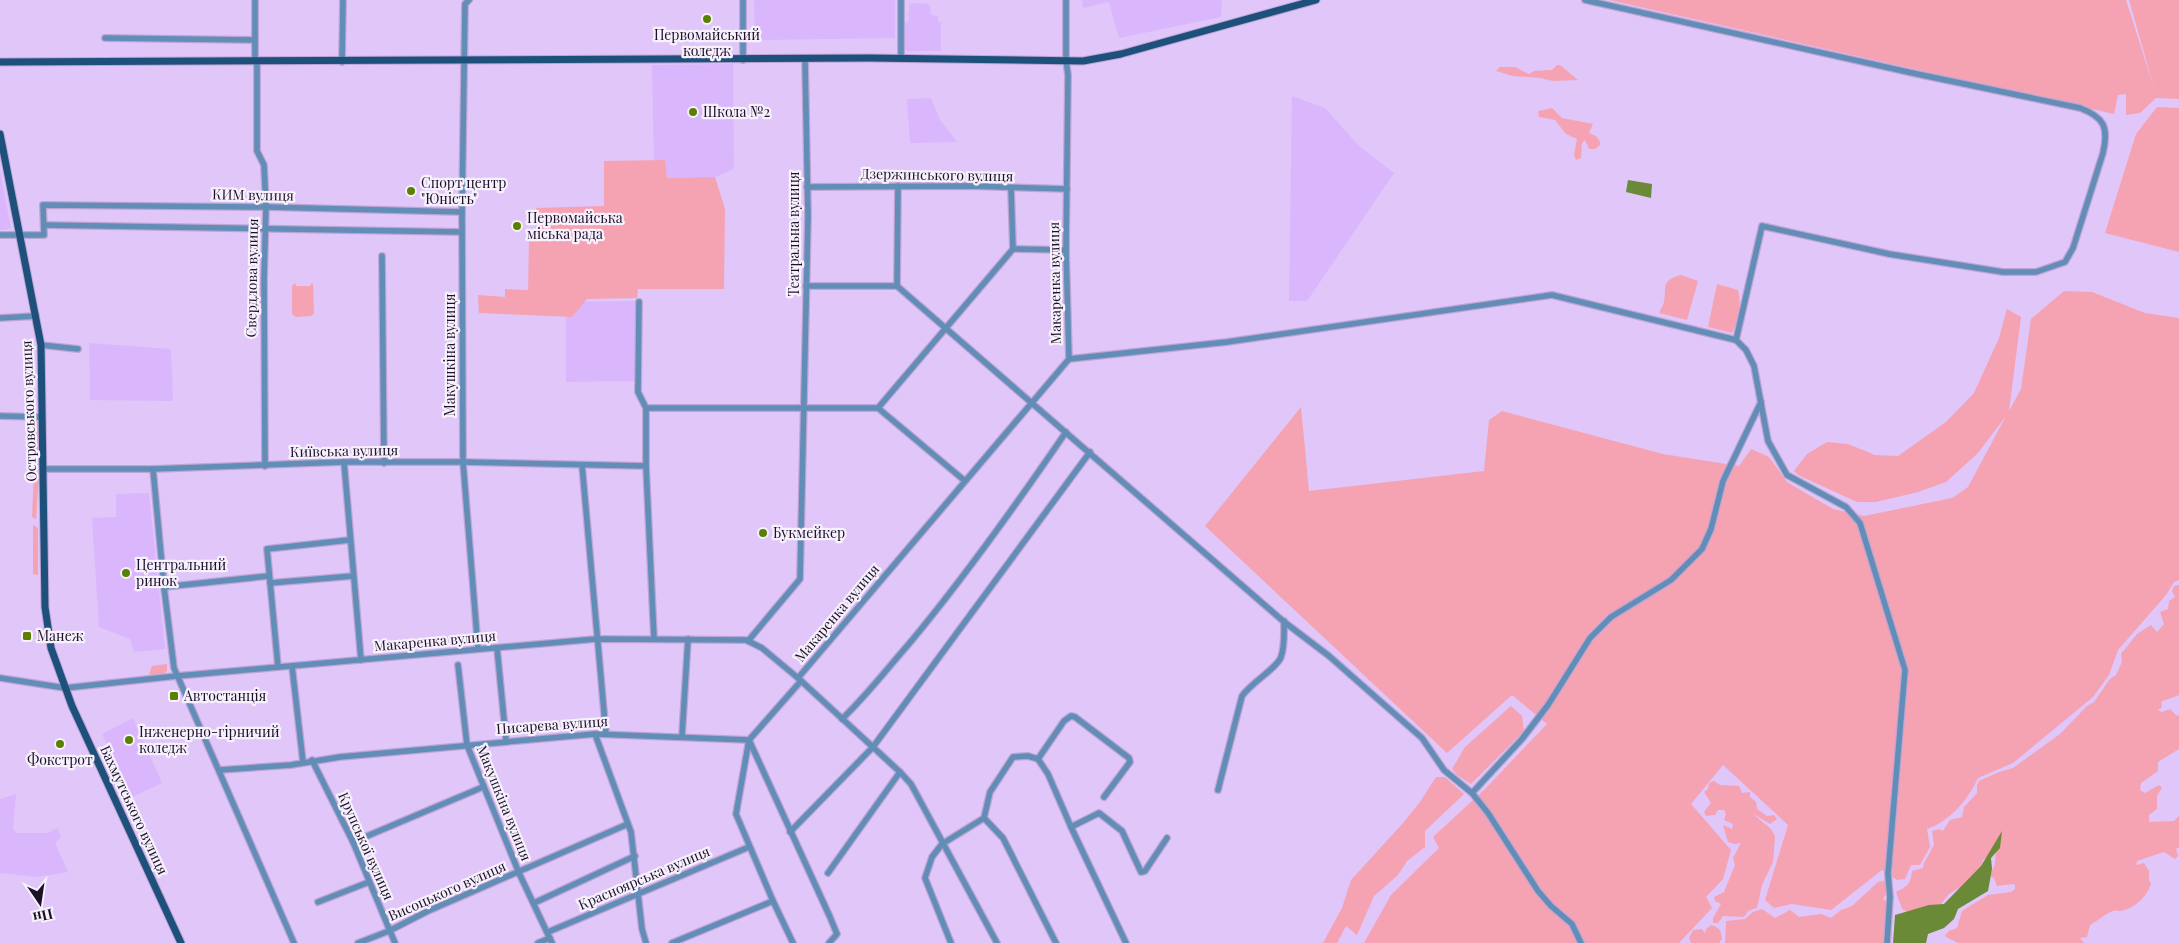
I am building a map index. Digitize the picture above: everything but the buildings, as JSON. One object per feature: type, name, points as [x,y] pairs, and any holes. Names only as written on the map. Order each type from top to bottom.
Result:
[{"type":"main road","points":[[0,62],[342,62],[902,58],[1083,60],[1121,54],[1316,0]]},
{"type":"main road","name":"Островського вулиця","points":[[0,134],[41,345],[41,417],[47,626],[51,648],[65,688]]},
{"type":"main road","name":"Бахмутського вулиця","points":[[65,688],[181,943]]},
{"type":"street","name":"Свердлова вулиця","points":[[255,0],[258,151],[264,165],[266,207],[264,280],[265,466]]},
{"type":"street","points":[[342,62],[343,0]]},
{"type":"street","name":"Макушкіна вулиця","points":[[469,0],[465,4],[462,212],[463,462],[478,649]]},
{"type":"street","points":[[743,0],[743,60]]},
{"type":"street","points":[[901,0],[902,58]]},
{"type":"street","name":"Макаренка вулиця","points":[[0,678],[65,688],[478,649],[596,639],[654,638],[748,641],[762,648],[800,680],[1069,359],[1066,250],[1068,75],[1066,60],[1066,0]]},
{"type":"street","points":[[1586,0],[2086,110],[2099,117],[2104,126],[2106,137],[2073,248],[2064,262],[2036,272],[2003,272],[1889,254],[1762,226],[1736,340]]},
{"type":"street","points":[[105,38],[255,40]]},
{"type":"street","name":"Театральна вулиця","points":[[748,641],[800,579],[806,342],[806,59]]},
{"type":"street","points":[[897,286],[898,186]]},
{"type":"street","name":"Дзержинського вулиця","points":[[807,187],[898,186],[1067,189]]},
{"type":"street","points":[[878,408],[1013,249],[1011,188]]},
{"type":"street","name":"КИМ вулиця","points":[[44,225],[43,205],[266,207],[462,212]]},
{"type":"street","points":[[0,236],[44,235],[44,225],[266,227],[462,232]]},
{"type":"street","points":[[1013,249],[1066,250]]},
{"type":"street","points":[[382,256],[384,463]]},
{"type":"street","points":[[806,286],[897,286],[1284,621],[1329,656],[1402,718],[1422,738],[1444,770],[1472,793],[1488,813],[1538,891],[1551,906],[1572,924],[1581,943]]},
{"type":"street","points":[[1069,359],[1227,342],[1552,295],[1736,340],[1746,350],[1754,366],[1768,440],[1787,474],[1846,507],[1860,523],[1905,670],[1888,874],[1890,897],[1887,943]]},
{"type":"street","points":[[639,302],[638,392],[646,408],[646,466],[654,638]]},
{"type":"street","points":[[0,318],[36,316]]},
{"type":"street","points":[[41,345],[78,349]]},
{"type":"street","points":[[1472,793],[1522,739],[1548,705],[1590,638],[1611,617],[1671,580],[1702,549],[1711,529],[1723,482],[1760,402]]},
{"type":"street","points":[[646,408],[878,408],[965,481]]},
{"type":"street","points":[[0,416],[41,417]]},
{"type":"street","points":[[842,719],[859,704],[942,605],[1010,514],[1066,432]]},
{"type":"street","points":[[790,832],[873,747],[1090,452]]},
{"type":"street","points":[[344,462],[361,660]]},
{"type":"street","name":"Київська вулиця","points":[[43,469],[153,469],[344,462],[463,462],[646,466]]},
{"type":"street","points":[[582,465],[596,639],[606,734]]},
{"type":"street","points":[[153,469],[164,587],[177,676],[220,770],[294,943]]},
{"type":"street","points":[[278,667],[267,549],[350,540]]},
{"type":"street","points":[[164,587],[270,576]]},
{"type":"street","points":[[270,583],[353,576]]},
{"type":"street","points":[[1218,790],[1242,696],[1248,688],[1279,661],[1284,646],[1284,621]]},
{"type":"street","points":[[682,736],[688,639]]},
{"type":"street","points":[[497,648],[506,740]]},
{"type":"street","name":"Макушкіна вулиця","points":[[458,665],[467,745],[519,873],[550,937]]},
{"type":"street","points":[[292,666],[303,762]]},
{"type":"street","points":[[793,943],[773,902],[736,814],[749,740],[800,680],[911,784],[997,943]]},
{"type":"street","points":[[1038,759],[1064,721],[1071,716],[1075,717],[1129,758],[1130,762],[1104,797]]},
{"type":"street","points":[[594,734],[634,843],[637,895],[642,930],[646,943]]},
{"type":"street","name":"Писарєва вулиця","points":[[220,770],[506,740],[594,734],[749,740]]},
{"type":"street","points":[[749,740],[837,934],[829,943]]},
{"type":"street","points":[[951,943],[925,878],[932,857],[942,844],[984,818],[990,792],[1013,757],[1028,756],[1038,759],[1048,774],[1126,943]]},
{"type":"street","name":"Крупської вулиця","points":[[312,760],[353,842],[395,943]]},
{"type":"street","points":[[828,873],[900,772]]},
{"type":"street","points":[[353,842],[483,787]]},
{"type":"street","points":[[1071,827],[1099,813],[1122,832],[1141,872],[1145,871],[1167,838]]},
{"type":"street","points":[[984,818],[1003,838],[1056,943]]},
{"type":"street","name":"Висоцького вулиця","points":[[358,943],[390,931],[428,911],[628,824]]},
{"type":"street","name":"Красноярська вулиця","points":[[538,943],[637,895],[749,847]]},
{"type":"street","points":[[534,904],[635,856]]},
{"type":"street","points":[[318,902],[369,882]]},
{"type":"street","points":[[672,943],[773,902]]},
{"type":"shaded area","points":[[754,0],[895,0],[895,38],[755,40]]},
{"type":"shaded area","points":[[1082,0],[1222,0],[1221,17],[1119,38],[1109,2],[1083,8]]},
{"type":"shaded area","points":[[1609,0],[2126,0],[2154,88],[2129,0],[2179,0],[2179,99],[2156,98],[2140,113],[2126,115],[2126,94],[2118,95],[2114,114]]},
{"type":"shaded area","points":[[912,3],[928,4],[931,15],[938,16],[938,22],[941,22],[941,51],[907,51],[902,47],[902,23],[908,22],[909,16],[907,14],[909,14],[909,5]]},
{"type":"shaded area","name":"Школа №2","points":[[733,64],[734,169],[715,177],[666,178],[665,160],[654,160],[652,65]]},
{"type":"shaded area","points":[[1557,65],[1560,65],[1578,80],[1553,81],[1513,76],[1496,71],[1500,67],[1515,67],[1529,74],[1534,71],[1552,70]]},
{"type":"shaded area","points":[[1292,96],[1325,108],[1359,146],[1394,173],[1307,301],[1289,301]]},
{"type":"shaded area","points":[[931,98],[940,120],[957,142],[910,143],[907,99]]},
{"type":"shaded area","points":[[2157,107],[2179,108],[2179,252],[2105,233],[2136,134]]},
{"type":"shaded area","points":[[1552,108],[1562,118],[1593,124],[1589,133],[1596,136],[1600,145],[1595,149],[1589,149],[1585,140],[1582,143],[1581,158],[1576,160],[1574,155],[1577,139],[1566,134],[1555,120],[1539,117],[1538,111]]},
{"type":"shaded area","points":[[665,160],[667,178],[715,177],[725,209],[724,289],[638,289],[637,298],[587,299],[572,317],[479,313],[478,295],[505,297],[505,289],[528,290],[529,241],[535,241],[536,208],[604,206],[604,161]]},
{"type":"shaded area","points":[[0,170],[11,228],[4,230],[0,230]]},
{"type":"shaded area","points":[[1628,180],[1652,184],[1651,198],[1626,192]]},
{"type":"shaded area","points":[[1681,275],[1698,281],[1687,320],[1659,313],[1664,302],[1667,282]]},
{"type":"shaded area","points":[[295,283],[296,286],[310,286],[313,284],[314,314],[311,316],[296,317],[292,314],[292,286]]},
{"type":"shaded area","points":[[1717,284],[1738,290],[1740,300],[1739,312],[1732,333],[1708,327]]},
{"type":"shaded area","points":[[2064,291],[2092,292],[2145,313],[2179,318],[2179,580],[2174,582],[2166,595],[2118,650],[2109,675],[2093,697],[2013,763],[1978,778],[1964,802],[1951,815],[1927,829],[1930,847],[1920,865],[1911,865],[1905,879],[1897,880],[1882,870],[1831,910],[1792,904],[1774,908],[1765,900],[1788,825],[1723,765],[1691,804],[1731,850],[1723,879],[1706,897],[1712,908],[1679,943],[1364,943],[1391,895],[1439,848],[1433,837],[1485,789],[1547,724],[1512,695],[1447,753],[1205,526],[1301,407],[1309,491],[1484,471],[1489,420],[1502,411],[1663,454],[1739,466],[1751,449],[1769,457],[1787,482],[1833,509],[1864,516],[1952,498],[1968,487],[2006,416],[1978,453],[1946,482],[1918,492],[1876,502],[1857,502],[1798,475],[1794,471],[1807,454],[1827,442],[1848,444],[1875,455],[1898,456],[1946,422],[1974,393],[1999,338],[2007,309],[2021,317],[2009,411],[2021,389],[2031,319]]},
{"type":"shaded area","points":[[635,301],[636,381],[566,382],[566,302]]},
{"type":"shaded area","points":[[89,343],[171,349],[173,401],[90,400]]},
{"type":"shaded area","points":[[34,419],[38,422],[38,466],[33,465],[32,421]]},
{"type":"shaded area","points":[[34,472],[39,474],[36,519],[32,517]]},
{"type":"shaded area","name":"Центральний ринок","points":[[149,493],[165,649],[134,652],[130,639],[99,627],[92,518],[116,517],[116,494]]},
{"type":"shaded area","points":[[33,525],[38,528],[38,575],[33,574]]},
{"type":"shaded area","points":[[2179,585],[2179,695],[2161,702],[2162,707],[2158,710],[2162,712],[2170,709],[2177,716],[2179,714],[2179,749],[2158,762],[2158,771],[2141,783],[2140,790],[2145,793],[2159,785],[2162,788],[2157,796],[2157,809],[2149,815],[2149,822],[2174,821],[2179,816],[2179,847],[2176,849],[2178,856],[2175,859],[2164,852],[2137,861],[2136,865],[2144,863],[2149,871],[2149,881],[2151,883],[2144,897],[2131,907],[2121,911],[2110,912],[2090,925],[2087,937],[2080,938],[2084,943],[1958,943],[1945,935],[1957,928],[1962,911],[1988,895],[2011,892],[2015,889],[2013,884],[1997,886],[1994,878],[1990,876],[1995,864],[1996,850],[1983,860],[1976,878],[1949,894],[1941,904],[1908,912],[1902,909],[1896,892],[1908,884],[1912,871],[1923,868],[1934,845],[1932,831],[1939,829],[1943,831],[1950,820],[1962,817],[1964,807],[1977,793],[1979,781],[2013,768],[2060,734],[2087,706],[2094,702],[2110,679],[2116,675],[2122,662],[2121,654],[2137,634],[2151,625],[2157,632],[2164,624],[2160,612],[2168,609],[2169,601],[2175,597],[2172,591],[2174,586]]},
{"type":"shaded area","points":[[167,664],[167,671],[164,674],[151,676],[149,674],[152,666]]},
{"type":"shaded area","points":[[1511,706],[1522,716],[1524,731],[1471,784],[1457,775],[1452,769],[1465,747]]},
{"type":"shaded area","points":[[133,718],[162,783],[130,798],[102,734]]},
{"type":"shaded area","points":[[1436,777],[1445,777],[1464,794],[1425,831],[1425,847],[1407,861],[1398,875],[1374,896],[1357,935],[1346,926],[1337,943],[1323,943],[1342,908],[1351,880],[1404,822]]},
{"type":"shaded area","points":[[1714,781],[1720,785],[1739,786],[1742,793],[1750,792],[1750,797],[1756,802],[1757,809],[1767,816],[1774,815],[1777,819],[1770,824],[1752,813],[1771,829],[1775,836],[1773,862],[1762,885],[1757,908],[1748,911],[1744,917],[1723,916],[1718,923],[1713,923],[1713,918],[1721,904],[1715,901],[1714,897],[1724,892],[1735,865],[1733,858],[1741,843],[1728,842],[1723,825],[1732,829],[1733,824],[1724,820],[1726,814],[1724,810],[1718,810],[1715,815],[1706,816],[1704,812],[1711,803],[1704,792],[1708,789],[1709,783]]},
{"type":"shaded area","points":[[16,794],[13,829],[17,833],[48,833],[57,828],[61,837],[55,843],[68,872],[37,877],[0,873],[0,799]]},
{"type":"shaded area","points":[[2002,831],[2000,848],[1991,858],[1992,869],[1988,891],[1958,909],[1954,919],[1944,928],[1928,934],[1926,943],[1893,943],[1895,915],[1929,905],[1944,904],[1981,866]]},
{"type":"shaded area","points":[[1886,880],[1889,889],[1883,899],[1887,902],[1887,943],[1725,943],[1726,921],[1745,919],[1753,912],[1762,909],[1775,918],[1790,910],[1799,917],[1821,914],[1831,918],[1841,910],[1852,906],[1878,882]]},
{"type":"shaded area","points":[[1711,925],[1720,931],[1722,939],[1719,943],[1691,943],[1689,938],[1693,930],[1702,929],[1705,933]]},
{"type":"place","name":"Первомайський коледж","points":[[707,19]]},
{"type":"place","name":"Школа №2","points":[[693,112]]},
{"type":"place","name":"Спорт центр \"Юність\"","points":[[411,191]]},
{"type":"place","name":"Первомайська міська рада","points":[[517,226]]},
{"type":"place","name":"Букмейкер","points":[[763,533]]},
{"type":"place","name":"Центральний ринок","points":[[126,573]]},
{"type":"place","name":"Манеж","points":[[27,636]]},
{"type":"place","name":"Автостанція","points":[[174,696]]},
{"type":"place","name":"Інженерно-гірничий коледж","points":[[129,740]]},
{"type":"place","name":"Фокстрот","points":[[60,744]]}]
